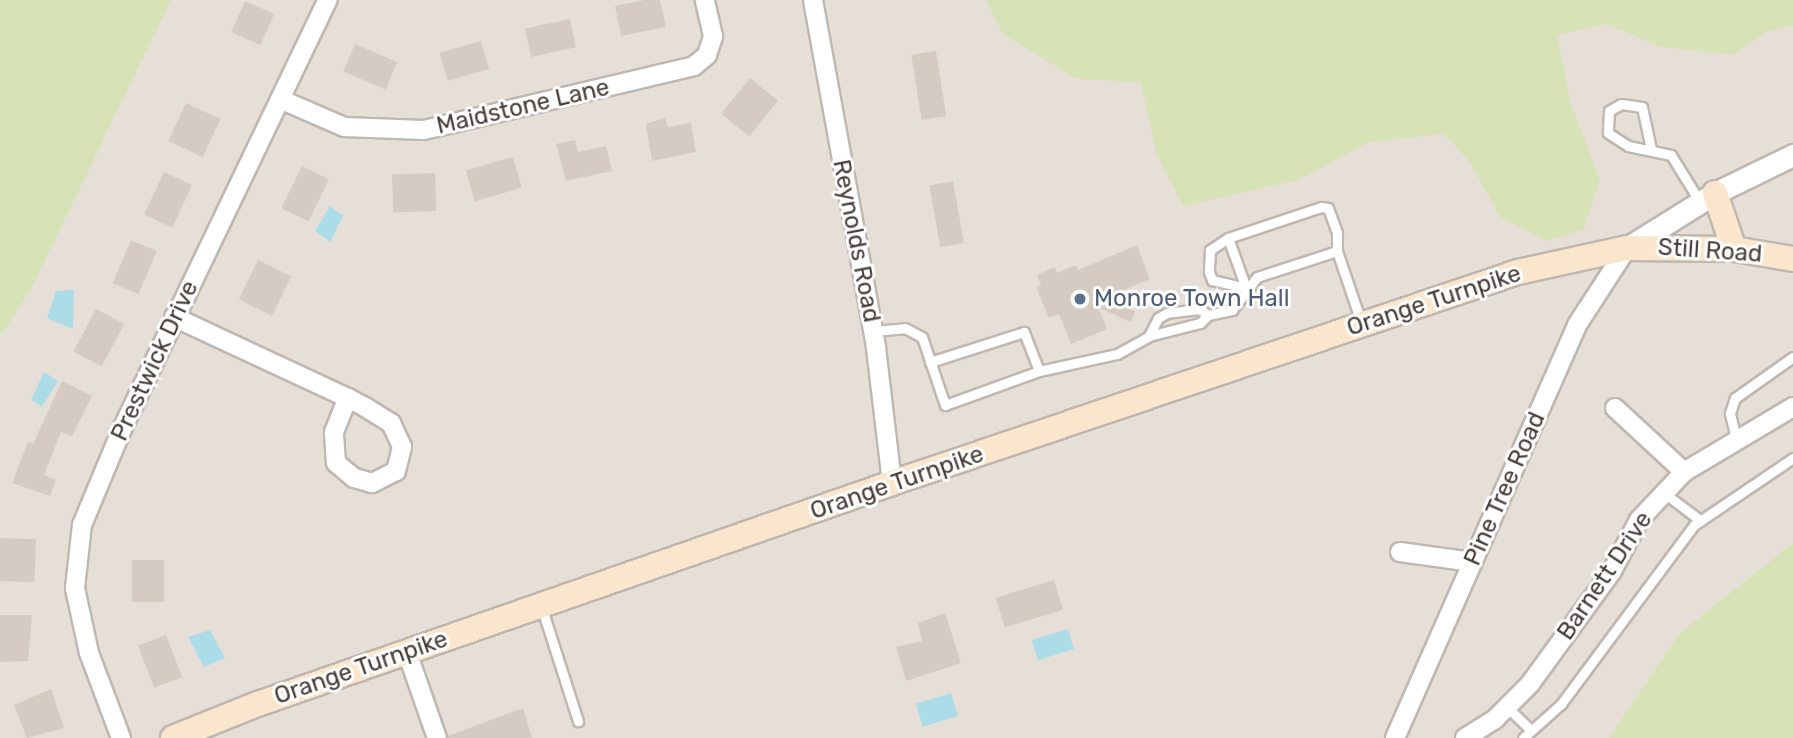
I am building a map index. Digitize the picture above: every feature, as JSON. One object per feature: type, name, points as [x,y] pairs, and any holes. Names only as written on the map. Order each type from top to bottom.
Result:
[{"type":"main road","points":[[1707,198],[1734,249]]},
{"type":"main road","name":"Still Road","points":[[1627,248],[1734,249],[1793,259]]},
{"type":"main road","name":"Orange Turnpike","points":[[173,738],[407,652],[892,483],[1518,272],[1627,248]]},
{"type":"street","name":"Prestwick Drive","points":[[121,738],[89,653],[75,588],[82,525],[174,317],[282,100],[328,0]]},
{"type":"street","name":"Maidstone Lane","points":[[282,100],[344,127],[424,130],[613,86],[694,66],[707,55],[713,36],[705,0]]},
{"type":"street","name":"Reynolds Road","points":[[813,0],[873,331],[892,483]]},
{"type":"street","points":[[1627,248],[1707,198],[1793,155]]},
{"type":"street","name":"Pine Tree Road","points":[[1395,738],[1577,325],[1627,248]]},
{"type":"street","points":[[174,317],[348,398],[391,423],[402,447],[396,471],[372,483],[354,478],[336,463],[334,432],[348,398]]},
{"type":"street","name":"Barnett Drive","points":[[1465,738],[1507,708],[1530,684],[1612,571],[1639,520],[1684,472],[1737,443],[1793,407]]},
{"type":"street","points":[[1615,408],[1684,472]]},
{"type":"street","points":[[1400,552],[1472,562]]},
{"type":"street","points":[[407,652],[437,738]]},
{"type":"lane","points":[[1651,149],[1642,107],[1621,104],[1609,111],[1605,121],[1615,140],[1671,155],[1707,198]]},
{"type":"lane","points":[[1246,288],[1212,280],[1209,272],[1210,250],[1228,238],[1321,206],[1328,208],[1337,233],[1337,251],[1362,325]]},
{"type":"lane","points":[[1228,238],[1246,288]]},
{"type":"lane","points":[[873,331],[905,328],[922,337],[945,405],[1039,371],[1117,354],[1149,336],[1200,323],[1208,315],[1232,310],[1257,276],[1337,251]]},
{"type":"lane","points":[[1149,336],[1158,318],[1167,313],[1199,309],[1208,315]]},
{"type":"lane","points":[[930,362],[1024,332],[1039,371]]},
{"type":"lane","points":[[1737,443],[1730,412],[1735,398],[1793,357]]},
{"type":"lane","points":[[1523,738],[1561,704],[1673,548],[1701,521],[1793,458]]},
{"type":"lane","points":[[1664,494],[1701,521]]},
{"type":"lane","points":[[541,607],[578,721]]},
{"type":"lane","points":[[1507,708],[1531,730]]},
{"type":"shaded area","points":[[161,0],[1793,0],[1793,738],[0,738],[0,339]]},
{"type":"green space","points":[[0,0],[171,0],[31,289],[0,337]]},
{"type":"green space","points":[[986,0],[1793,0],[1793,25],[1766,32],[1734,55],[1661,47],[1606,24],[1557,35],[1571,104],[1600,180],[1584,229],[1547,241],[1500,217],[1469,161],[1444,134],[1369,142],[1298,180],[1183,206],[1156,153],[1141,82],[1076,79],[1003,34]]},
{"type":"green space","points":[[1793,543],[1793,738],[1609,738],[1679,634]]},
{"type":"water","points":[[330,206],[343,216],[330,242],[315,231]]},
{"type":"water","points":[[74,290],[73,329],[47,318],[56,291]]},
{"type":"water","points":[[44,372],[58,381],[42,407],[31,400]]},
{"type":"water","points":[[1068,629],[1074,649],[1038,660],[1032,640]]},
{"type":"water","points":[[210,630],[225,658],[204,667],[188,637]]},
{"type":"water","points":[[951,693],[958,716],[923,727],[916,704]]},
{"type":"building","points":[[644,0],[660,0],[666,27],[621,36],[615,6]]},
{"type":"building","points":[[245,1],[274,14],[260,45],[231,32]]},
{"type":"building","points":[[570,19],[576,47],[531,57],[525,29]]},
{"type":"building","points":[[481,41],[489,69],[448,81],[440,53]]},
{"type":"building","points":[[355,44],[397,62],[386,90],[343,72]]},
{"type":"building","points":[[936,51],[946,116],[922,120],[911,55]]},
{"type":"building","points":[[750,78],[778,101],[749,136],[721,114]]},
{"type":"building","points":[[186,103],[220,119],[203,157],[168,141]]},
{"type":"building","points":[[665,118],[668,127],[691,123],[696,152],[652,161],[646,124]]},
{"type":"building","points":[[575,140],[578,152],[606,146],[612,171],[566,181],[556,144]]},
{"type":"building","points":[[513,157],[522,188],[475,201],[466,171]]},
{"type":"building","points":[[302,166],[329,179],[308,221],[281,208]]},
{"type":"building","points":[[164,172],[192,185],[172,228],[144,215]]},
{"type":"building","points":[[435,173],[436,211],[393,212],[392,175]]},
{"type":"building","points":[[953,181],[964,243],[940,247],[929,185]]},
{"type":"building","points":[[131,240],[157,251],[138,294],[113,283]]},
{"type":"building","name":"Monroe Town Hall","points":[[1137,245],[1150,279],[1104,298],[1135,311],[1131,322],[1099,308],[1107,329],[1071,344],[1059,314],[1049,318],[1036,287],[1041,285],[1037,275],[1055,267],[1057,273],[1076,265],[1078,270]]},
{"type":"building","points":[[258,260],[291,276],[272,316],[239,300]]},
{"type":"building","points":[[96,309],[124,324],[102,366],[73,351]]},
{"type":"building","points":[[62,381],[92,396],[72,436],[61,432],[44,475],[56,480],[50,496],[12,483],[28,442],[33,444]]},
{"type":"building","points":[[0,538],[36,539],[34,582],[0,581]]},
{"type":"building","points":[[132,560],[164,560],[164,602],[132,602]]},
{"type":"building","points":[[1054,580],[1063,610],[1005,627],[996,598]]},
{"type":"building","points":[[945,613],[961,663],[906,681],[896,647],[922,641],[918,623]]},
{"type":"building","points":[[0,615],[32,615],[28,661],[0,662]]},
{"type":"building","points":[[166,635],[182,677],[154,688],[138,646]]},
{"type":"building","points":[[51,689],[64,728],[27,738],[14,705]]},
{"type":"building","points":[[523,708],[532,738],[448,738],[448,736]]},
{"type":"place","name":"Monroe Town Hall","points":[[1080,299]]}]
